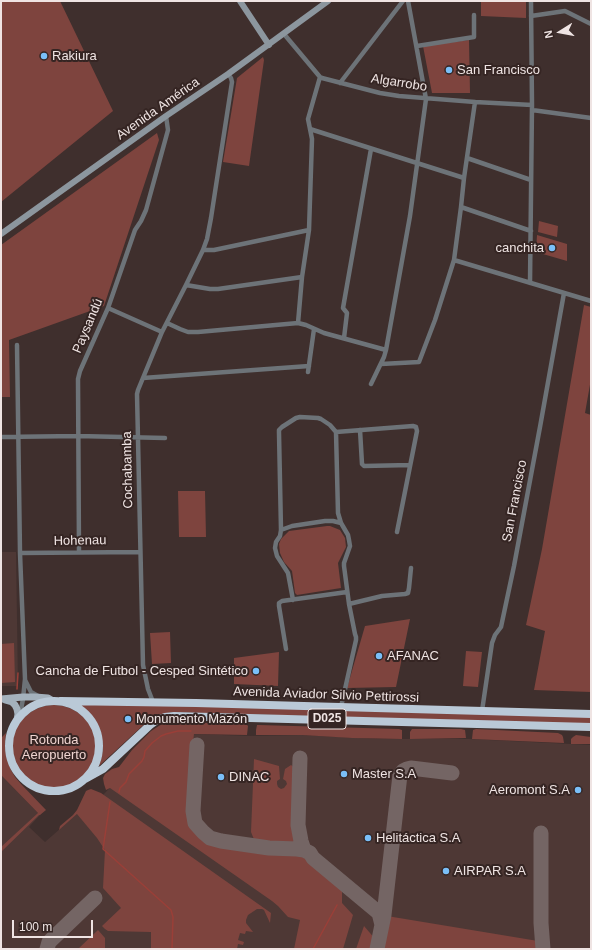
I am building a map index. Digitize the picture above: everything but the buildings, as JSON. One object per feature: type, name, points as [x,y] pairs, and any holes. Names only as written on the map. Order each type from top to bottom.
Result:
[{"type":"highway","name":"Avenida Aviador Silvio Pettirossi","points":[[57,701],[153,702],[591,714]]},
{"type":"highway","name":"D025","points":[[57,701],[66,702],[77,707],[86,715],[94,724],[98,735],[99,747],[93,770],[85,780],[72,788],[52,792],[41,790],[32,786],[16,772],[9,752],[9,741],[11,731],[24,712],[33,706],[44,702],[57,701]]},
{"type":"highway","name":"Avenida Aviador Silvio Pettirossi","points":[[85,780],[103,769],[150,725],[157,720],[174,716],[591,727]]},
{"type":"main road","points":[[240,1],[269,45]]},
{"type":"main road","name":"Avenida América","points":[[1,234],[166,116],[269,45],[328,1]]},
{"type":"main road","name":"Avenida Aviador Silvio Pettirossi","points":[[1,699],[40,697],[57,701]]},
{"type":"main road","name":"Avenida Aviador Silvio Pettirossi","points":[[1,699],[12,702],[15,705],[19,718]]},
{"type":"street","points":[[340,83],[403,1]]},
{"type":"street","points":[[371,384],[386,350],[410,216],[426,99],[408,1]]},
{"type":"street","points":[[530,283],[532,107],[531,1]]},
{"type":"street","points":[[531,16],[565,11],[591,24]]},
{"type":"street","points":[[416,46],[474,37],[474,15]]},
{"type":"street","points":[[284,34],[320,77],[308,119],[312,140],[309,230],[302,277],[298,323]]},
{"type":"street","name":"Cochabamba","points":[[153,702],[148,689],[143,665],[137,394],[162,332],[203,250],[209,229],[232,82],[228,74]]},
{"type":"street","name":"Algarrobo","points":[[320,77],[380,93],[399,96],[532,107],[591,118]]},
{"type":"street","points":[[381,364],[419,362],[435,320],[454,260],[475,102]]},
{"type":"street","name":"Paysandú","points":[[79,552],[78,379],[80,371],[108,308],[135,230],[146,210],[168,130],[166,116]]},
{"type":"street","points":[[310,129],[464,178]]},
{"type":"street","points":[[344,338],[347,313],[343,308],[371,149]]},
{"type":"street","points":[[467,158],[531,180]]},
{"type":"street","points":[[461,207],[531,231]]},
{"type":"street","points":[[203,250],[214,250],[309,230]]},
{"type":"street","points":[[454,260],[591,301]]},
{"type":"street","points":[[186,285],[218,289],[302,277]]},
{"type":"street","name":"San Francisco","points":[[482,711],[492,643],[495,635],[501,627],[514,566],[564,293]]},
{"type":"street","points":[[108,308],[162,332]]},
{"type":"street","points":[[167,323],[188,332],[198,332],[298,323],[324,333],[386,350]]},
{"type":"street","points":[[308,372],[314,329]]},
{"type":"street","points":[[16,345],[19,436],[20,553],[25,679],[19,718]]},
{"type":"street","points":[[143,378],[309,366]]},
{"type":"street","points":[[293,600],[288,573],[277,556],[276,548],[276,542],[280,536],[281,530],[280,430],[296,418],[318,418],[330,425],[336,432],[338,513],[341,523],[348,535],[350,546],[344,563],[349,604],[356,640],[340,707]]},
{"type":"street","points":[[336,432],[416,426],[417,431],[397,532]]},
{"type":"street","points":[[360,430],[362,464],[364,466],[410,465]]},
{"type":"street","points":[[1,437],[138,436],[165,438]]},
{"type":"street","points":[[281,530],[292,526],[325,521],[341,523]]},
{"type":"street","name":"Hohenau","points":[[20,553],[140,552]]},
{"type":"street","points":[[349,604],[382,596],[405,594],[408,592],[409,588],[411,568]]},
{"type":"street","points":[[286,649],[278,606],[279,603],[282,601],[348,592]]},
{"type":"street","points":[[25,679],[31,692],[40,697]]},
{"type":"shaded area","points":[[1,552],[16,552],[18,686],[1,686]]},
{"type":"shaded area","points":[[190,734],[252,736],[301,735],[377,739],[469,739],[591,745],[591,949],[1,949],[1,775],[40,815],[29,827],[45,842],[77,814],[98,792],[103,795],[121,776]]},
{"type":"green space","name":"Rakiura","points":[[1,1],[60,1],[113,111],[1,202]]},
{"type":"green space","points":[[481,1],[526,1],[526,18],[481,16]]},
{"type":"green space","name":"San Francisco","points":[[469,40],[470,93],[432,93],[423,46]]},
{"type":"green space","points":[[263,57],[264,60],[249,166],[223,162],[237,78]]},
{"type":"green space","points":[[157,133],[159,140],[104,306],[9,340],[10,397],[1,397],[1,245]]},
{"type":"green space","points":[[539,221],[558,226],[557,237],[538,232]]},
{"type":"green space","name":"canchita","points":[[537,235],[567,244],[567,261],[536,252]]},
{"type":"green space","points":[[584,305],[591,307],[591,379],[585,413],[591,415],[591,692],[534,690],[545,631],[526,625],[542,549]]},
{"type":"green space","points":[[178,491],[205,491],[206,537],[179,537]]},
{"type":"green space","points":[[327,526],[340,530],[345,538],[346,547],[338,563],[341,588],[297,595],[295,593],[292,571],[284,562],[280,553],[279,544],[281,539],[289,531]]},
{"type":"green space","name":"AFANAC","points":[[410,619],[396,687],[347,688],[365,626]]},
{"type":"green space","points":[[170,632],[171,663],[152,664],[150,633]]},
{"type":"green space","points":[[14,643],[15,682],[1,683],[1,644]]},
{"type":"green space","points":[[466,651],[482,652],[478,687],[463,686]]},
{"type":"green space","name":"Cancha de Futbol - Cesped Sintético","points":[[279,652],[278,686],[234,684],[234,658]]},
{"type":"green space","points":[[78,703],[591,717],[591,724],[172,712],[151,718],[99,766],[103,748],[99,727],[92,716]]},
{"type":"green space","name":"Rotonda Aeropuerto","points":[[54,705],[70,708],[84,717],[93,731],[96,747],[93,763],[84,777],[70,786],[54,789],[38,786],[24,777],[15,763],[12,747],[15,731],[24,717],[38,708]]},
{"type":"green space","points":[[169,722],[246,724],[248,726],[247,735],[194,734],[191,757],[189,821],[193,828],[202,837],[214,843],[240,848],[305,856],[342,889],[342,903],[353,915],[343,949],[294,949],[300,920],[288,917],[272,901],[110,788],[106,790],[103,778],[105,774],[112,769],[119,767],[132,750],[151,731],[162,724]]},
{"type":"green space","points":[[257,725],[399,729],[402,730],[402,739],[302,735],[256,735]]},
{"type":"green space","points":[[412,729],[461,729],[465,730],[466,738],[410,739],[410,732]]},
{"type":"green space","points":[[473,730],[558,733],[562,735],[564,743],[472,739]]},
{"type":"green space","points":[[6,733],[6,754],[11,770],[21,784],[46,810],[1,852],[1,847],[38,813],[1,775],[1,738]]},
{"type":"green space","points":[[576,735],[591,737],[591,744],[571,744],[571,739]]},
{"type":"green space","points":[[254,759],[279,766],[280,779],[277,781],[277,784],[281,789],[287,784],[283,779],[285,769],[291,765],[295,768],[294,823],[298,841],[297,843],[254,839],[251,832]]},
{"type":"green space","points":[[91,789],[101,793],[271,913],[270,923],[264,910],[262,909],[257,909],[248,915],[246,923],[253,932],[246,931],[245,934],[240,933],[238,940],[244,942],[243,945],[238,944],[237,949],[151,949],[151,932],[108,931],[105,929],[102,926],[121,908],[103,888],[105,850],[77,814],[59,830],[60,826],[77,810],[86,791]]},
{"type":"green space","points":[[387,916],[538,941],[540,949],[380,949]]},
{"type":"green space","points":[[364,926],[376,940],[374,949],[356,949]]},
{"type":"green space","points":[[98,930],[105,938],[105,949],[78,949]]},
{"type":"waterway","points":[[17,689],[18,673]]},
{"type":"waterway","points":[[119,792],[120,788],[126,782],[129,774],[142,761],[145,751],[152,743],[166,734],[178,731],[191,731]]},
{"type":"waterway","points":[[110,802],[103,849],[171,910],[173,917],[172,949]]},
{"type":"waterway","points":[[313,949],[337,905]]},
{"type":"taxiway","points":[[197,745],[193,811],[195,823],[203,832],[210,838],[221,841],[269,848],[297,849],[310,853],[313,858],[379,913],[382,925]]},
{"type":"taxiway","points":[[300,758],[298,825],[304,850]]},
{"type":"taxiway","points":[[377,949],[384,915],[400,775],[403,771],[411,768],[452,773]]},
{"type":"taxiway","points":[[541,833],[541,923],[543,949]]},
{"type":"taxiway","points":[[47,949],[49,942],[95,898]]},
{"type":"place","name":"Rakiura","points":[[44,56]]},
{"type":"place","name":"San Francisco","points":[[449,70]]},
{"type":"place","name":"canchita","points":[[552,248]]},
{"type":"place","name":"AFANAC","points":[[379,656]]},
{"type":"place","name":"Cancha de Futbol - Cesped Sintético","points":[[256,671]]},
{"type":"place","name":"Monumento Mazón","points":[[128,719]]},
{"type":"place","name":"Master S.A","points":[[344,774]]},
{"type":"place","name":"DINAC","points":[[221,777]]},
{"type":"place","name":"Aeromont S.A","points":[[578,790]]},
{"type":"place","name":"Helitáctica S.A","points":[[368,838]]},
{"type":"place","name":"AIRPAR S.A","points":[[446,871]]}]
